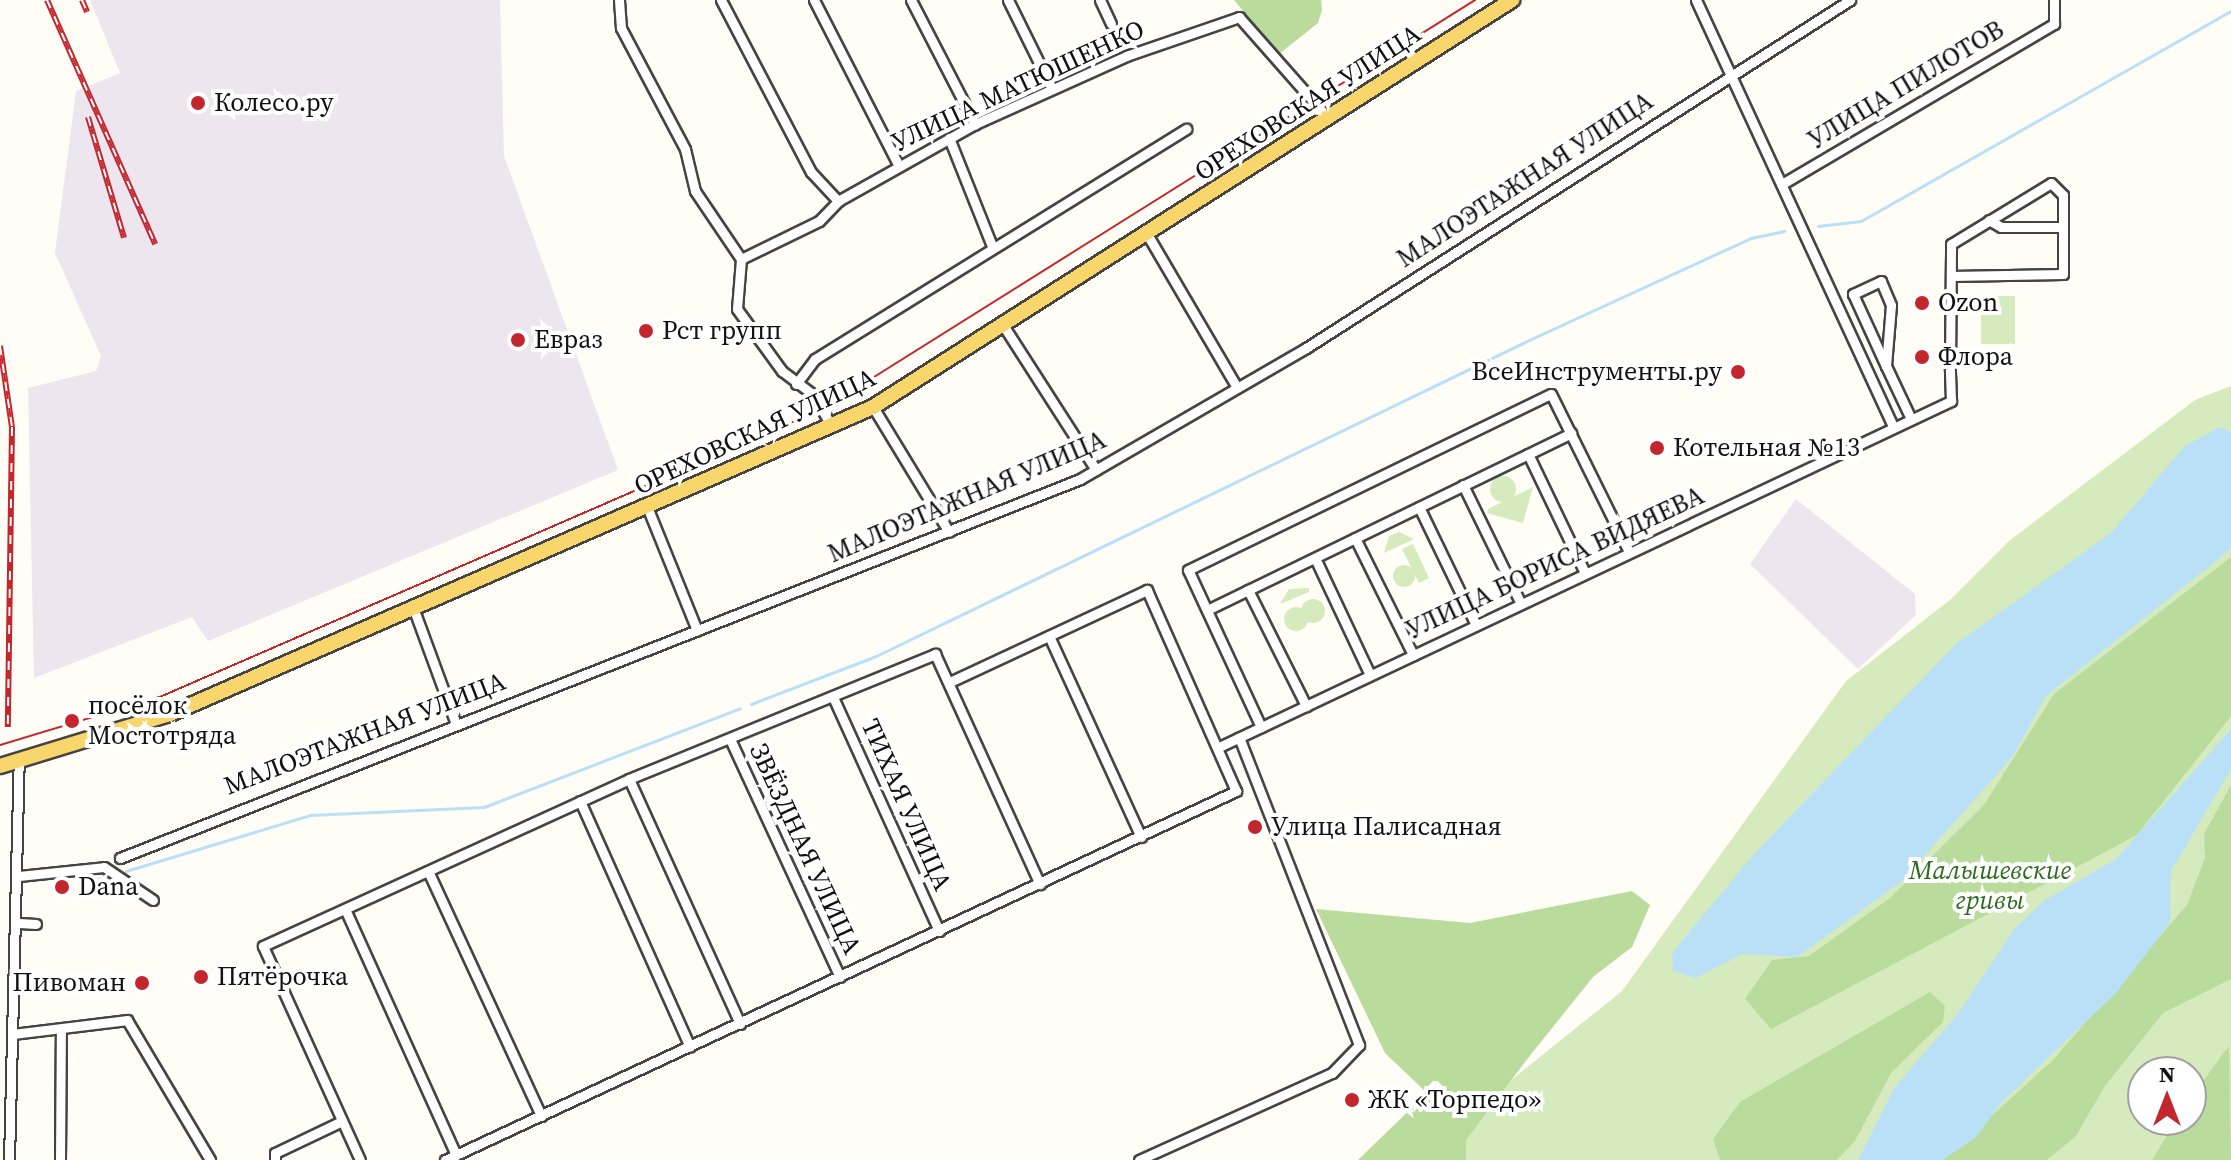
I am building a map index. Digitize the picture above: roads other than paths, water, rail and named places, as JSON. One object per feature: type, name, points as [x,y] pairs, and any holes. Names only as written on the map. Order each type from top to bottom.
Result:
[{"type":"main road","name":"ОРЕХОВСКАЯ УЛИЦА","points":[[0,766],[19,763],[143,724],[648,509],[873,407],[1512,0]]},
{"type":"street","points":[[620,0],[621,28],[685,149],[695,191],[741,259],[737,309],[796,384],[813,394],[832,427]]},
{"type":"street","points":[[721,0],[811,172],[838,201]]},
{"type":"street","points":[[814,0],[899,166]]},
{"type":"street","points":[[911,0],[975,124]]},
{"type":"street","points":[[1008,0],[1052,89]]},
{"type":"street","points":[[1100,0],[1111,24]]},
{"type":"street","points":[[1696,0],[1734,72],[1893,427]]},
{"type":"street","name":"МАЛОЭТАЖНАЯ УЛИЦА","points":[[120,858],[949,532],[1096,470],[1236,386],[1850,0]]},
{"type":"street","name":"УЛИЦА ПИЛОТОВ","points":[[1782,184],[2054,24],[2054,0]]},
{"type":"street","name":"УЛИЦА МАТЮШЕНКО","points":[[741,259],[819,221],[838,201],[975,124],[1052,89],[1239,17],[1328,118]]},
{"type":"street","points":[[796,384],[815,359],[992,246],[1186,129]]},
{"type":"street","points":[[949,138],[992,246]]},
{"type":"street","name":"УЛИЦА БОРИСА ВИДЯЕВА","points":[[1219,747],[1951,401],[1951,276],[1951,244],[2051,183],[2063,195],[2063,274],[1951,276]]},
{"type":"street","points":[[1989,220],[2001,227],[2063,227]]},
{"type":"street","points":[[1147,234],[1236,386]]},
{"type":"street","points":[[1886,366],[1891,305],[1881,281],[1853,294],[1886,366],[1911,419]]},
{"type":"street","points":[[1003,325],[1096,470]]},
{"type":"street","points":[[1261,727],[1188,570],[1551,394],[1629,552]]},
{"type":"street","points":[[873,407],[949,532]]},
{"type":"street","points":[[1207,610],[1571,433]]},
{"type":"street","points":[[1528,454],[1585,573]]},
{"type":"street","points":[[1463,485],[1521,604]]},
{"type":"street","points":[[1419,507],[1476,625]]},
{"type":"street","points":[[648,509],[697,630]]},
{"type":"street","points":[[1355,538],[1413,655]]},
{"type":"street","points":[[1315,558],[1370,675]]},
{"type":"street","points":[[445,1160],[1236,791],[1147,590],[950,682]]},
{"type":"street","points":[[1248,590],[1306,706]]},
{"type":"street","points":[[414,610],[456,724]]},
{"type":"street","points":[[1049,636],[1141,837]]},
{"type":"street","points":[[360,1160],[263,946],[629,779],[935,654],[1040,884]]},
{"type":"street","name":"ТИХАЯ УЛИЦА","points":[[833,697],[939,931]]},
{"type":"street","points":[[1139,1160],[1332,1073],[1359,1045],[1239,738]]},
{"type":"street","name":"ЗВЁЗДНАЯ УЛИЦА","points":[[730,739],[840,977]]},
{"type":"street","points":[[9,1160],[19,923],[19,763]]},
{"type":"street","points":[[629,779],[740,1024]]},
{"type":"street","points":[[580,801],[690,1047]]},
{"type":"street","points":[[19,876],[104,867],[153,900]]},
{"type":"street","points":[[428,871],[541,1116]]},
{"type":"street","points":[[345,909],[456,1155]]},
{"type":"street","points":[[19,923],[36,924]]},
{"type":"street","points":[[13,1034],[127,1020],[210,1160]]},
{"type":"street","points":[[60,1160],[61,1029]]},
{"type":"street","points":[[275,1160],[275,1153],[342,1121]]},
{"type":"water","points":[[2220,427],[2231,432],[2231,549],[2046,696],[2013,756],[1902,881],[1797,957],[1742,954],[1696,978],[1673,971],[1672,953],[1754,854],[1956,644],[2111,533],[2185,446]]},
{"type":"water","points":[[2231,729],[2231,769],[2171,871],[2170,923],[2116,993],[2001,1103],[1976,1137],[1943,1160],[1858,1160],[1894,1088],[1957,1015],[2015,928],[2045,900],[2116,859]]},
{"type":"waterway","points":[[1818,226],[1861,221],[2231,11]]},
{"type":"waterway","points":[[751,704],[876,656],[1529,340],[1751,238],[1784,231]]},
{"type":"waterway","points":[[126,871],[310,815],[484,807],[740,708]]},
{"type":"waterway","points":[[88,882],[106,877]]},
{"type":"tram line","points":[[0,745],[162,696],[823,409],[1475,0]]},
{"type":"railway","points":[[47,0],[155,244]]},
{"type":"railway","points":[[82,0],[87,12]]},
{"type":"railway","points":[[88,117],[124,238]]},
{"type":"railway","points":[[0,346],[12,427],[8,727]]},
{"type":"place","name":"Колесо.ру","points":[[198,103]]},
{"type":"place","name":"Ozon","points":[[1922,303]]},
{"type":"place","name":"Рст групп","points":[[646,331]]},
{"type":"place","name":"Евраз","points":[[518,340]]},
{"type":"place","name":"Флора","points":[[1922,357]]},
{"type":"place","name":"ВсеИнструменты.ру","points":[[1738,372]]},
{"type":"place","name":"Котельная №13","points":[[1657,448]]},
{"type":"place","name":"посёлок Мостотряда","points":[[72,721]]},
{"type":"place","name":"Улица Палисадная","points":[[1255,827]]},
{"type":"place","name":"Dana","points":[[62,887]]},
{"type":"place","name":"Пятёрочка","points":[[201,977]]},
{"type":"place","name":"Пивоман","points":[[142,983]]},
{"type":"place","name":"ЖК «Торпедо»","points":[[1352,1100]]},
{"type":"park label","name":"Малышевские гривы","points":[[1990,886]]}]
